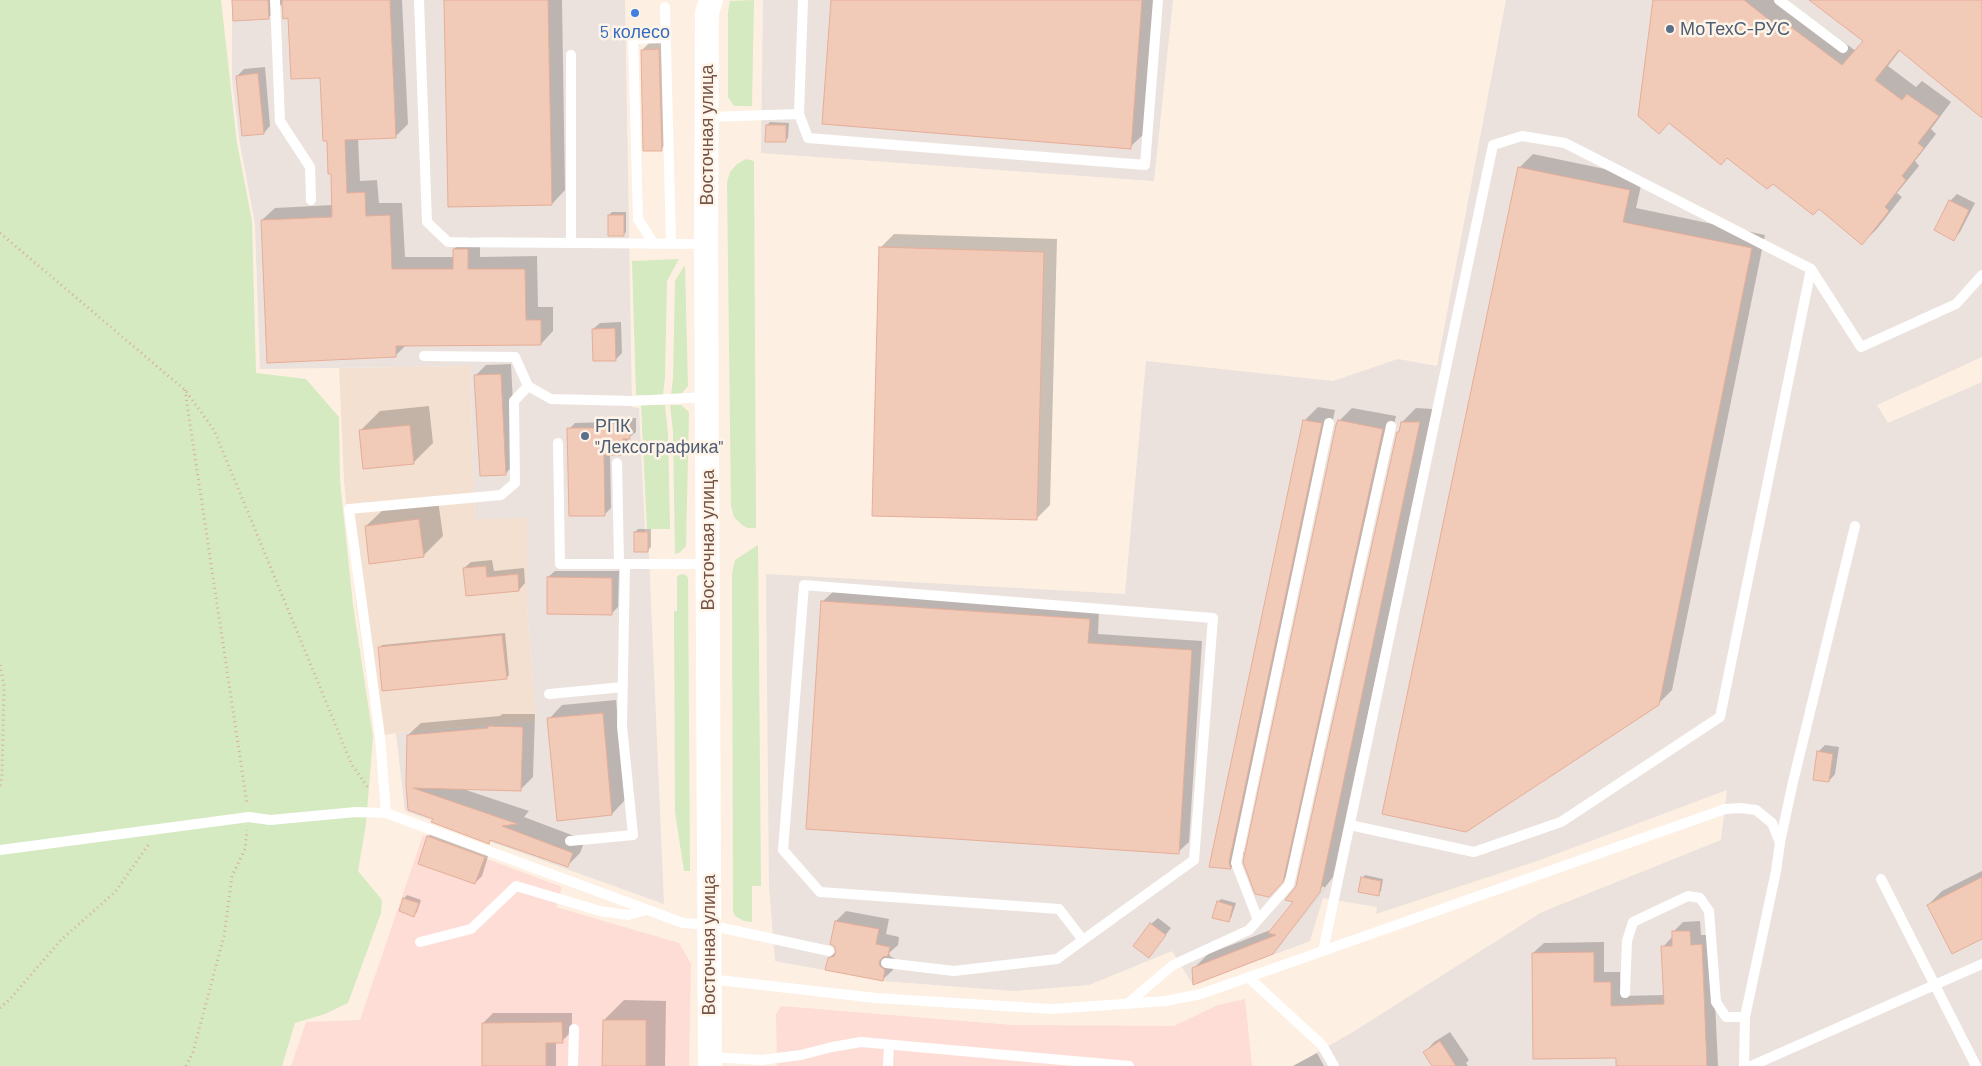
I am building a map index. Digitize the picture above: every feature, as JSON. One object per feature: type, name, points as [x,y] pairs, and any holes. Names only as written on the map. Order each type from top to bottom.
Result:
[{"type":"street","name":"Восточная улица","points":[[707,4],[706,244],[710,1062]]},
{"type":"lane","points":[[275,0],[280,121],[310,167],[311,200]]},
{"type":"lane","points":[[419,0],[426,222],[448,242],[706,244]]},
{"type":"lane","points":[[803,0],[799,114],[808,138],[1145,166],[1158,0]]},
{"type":"lane","points":[[1779,0],[1843,48]]},
{"type":"lane","points":[[665,7],[671,244]]},
{"type":"lane","points":[[654,244],[638,219],[633,39],[666,38]]},
{"type":"lane","points":[[571,55],[571,243]]},
{"type":"lane","points":[[708,117],[799,114]]},
{"type":"lane","points":[[1323,951],[1493,145],[1522,136],[1565,143],[1811,269],[1861,348],[1956,304],[1982,274]]},
{"type":"lane","points":[[1350,825],[1474,852],[1560,822],[1720,717],[1811,269]]},
{"type":"lane","points":[[424,356],[515,357],[528,386],[551,399],[632,401],[708,397]]},
{"type":"lane","points":[[386,812],[380,737],[349,509],[501,495],[515,483],[514,401],[528,386]]},
{"type":"lane","points":[[1258,920],[1236,863],[1329,423]]},
{"type":"lane","points":[[1127,1004],[1174,965],[1249,930],[1289,885],[1391,426]]},
{"type":"lane","points":[[558,443],[560,564],[708,564]]},
{"type":"lane","points":[[570,841],[633,835],[622,726],[622,564],[617,463]]},
{"type":"lane","points":[[1744,1066],[1745,1017],[1776,871],[1780,843],[1855,526]]},
{"type":"lane","points":[[886,963],[954,971],[1057,959],[1194,860],[1213,618],[804,585],[783,850],[820,892],[1059,909],[1083,940]]},
{"type":"lane","points":[[549,694],[623,687]]},
{"type":"lane","points":[[709,979],[876,998],[1052,1009],[1166,1000],[1201,994],[1725,809],[1756,810],[1772,823],[1780,843]]},
{"type":"lane","points":[[0,850],[249,818],[270,820],[356,812],[386,812],[683,923],[709,926],[829,951]]},
{"type":"lane","points":[[1881,879],[1976,1066]]},
{"type":"lane","points":[[420,942],[471,929],[516,886],[600,911],[628,915],[646,910]]},
{"type":"lane","points":[[1625,993],[1627,941],[1633,922],[1688,896],[1700,898],[1709,911],[1716,1002],[1726,1017],[1745,1017]]},
{"type":"lane","points":[[1751,1066],[1982,964]]},
{"type":"lane","points":[[1248,977],[1322,1045],[1334,1066]]},
{"type":"lane","points":[[574,1029],[574,1066]]},
{"type":"lane","points":[[710,1062],[761,1060],[801,1055],[861,1042],[1129,1066]]},
{"type":"lane","points":[[888,1066],[889,1045]]},
{"type":"path","points":[[0,233],[185,390],[214,430],[352,765],[386,812]]},
{"type":"path","points":[[185,390],[249,818],[245,849],[232,876],[224,936],[193,1052],[186,1066]]},
{"type":"path","points":[[0,665],[4,686],[0,788]]},
{"type":"path","points":[[0,1008],[61,940],[115,892],[159,830]]},
{"type":"shaded area","points":[[232,0],[625,0],[632,407],[639,408],[645,532],[648,532],[664,904],[405,811],[396,733],[536,721],[527,606],[527,518],[475,519],[470,366],[260,369],[255,224],[240,144],[232,79]]},
{"type":"shaded area","points":[[763,0],[1173,0],[1154,181],[761,153]]},
{"type":"shaded area","points":[[1506,0],[1982,0],[1982,357],[1877,405],[1888,423],[1982,382],[1982,1066],[1293,1066],[1353,1032],[1542,912],[1721,840],[1727,790],[1540,860],[1376,914],[1377,907],[1323,898],[1310,941],[1193,985],[1172,951],[1089,985],[1014,991],[883,981],[775,961],[769,886],[766,574],[1125,594],[1146,361],[1333,381],[1398,359],[1437,366]]},
{"type":"shaded area","points":[[470,366],[475,518],[527,518],[527,606],[536,721],[396,733],[375,737],[356,603],[344,481],[339,368]]},
{"type":"shaded area","points":[[423,835],[562,887],[556,907],[679,943],[691,964],[689,1066],[291,1066],[306,1022],[360,1020]]},
{"type":"shaded area","points":[[1245,999],[1252,1066],[777,1066],[776,1014],[781,1006],[1012,1025],[1174,1026],[1218,1005]]},
{"type":"green space","points":[[0,0],[221,0],[237,143],[252,221],[256,373],[306,379],[339,417],[340,481],[353,605],[373,737],[366,824],[358,871],[382,900],[381,913],[348,1003],[325,1014],[295,1023],[282,1066],[0,1066]]},
{"type":"green space","points":[[754,0],[752,106],[734,106],[728,97],[728,12],[730,1]]},
{"type":"green space","points":[[746,159],[754,161],[756,528],[748,528],[742,525],[734,517],[731,506],[727,182],[730,172],[737,164]]},
{"type":"green space","points":[[679,259],[667,281],[663,395],[636,395],[632,261]]},
{"type":"green space","points":[[685,265],[688,386],[681,394],[671,395],[675,281]]},
{"type":"green space","points":[[641,405],[665,405],[668,433],[670,529],[647,529]]},
{"type":"green space","points":[[670,405],[681,405],[689,412],[686,546],[679,553],[675,554],[673,432]]},
{"type":"green space","points":[[758,545],[761,886],[752,886],[752,922],[744,921],[735,916],[733,911],[732,573],[735,560]]},
{"type":"green space","points":[[680,574],[686,575],[688,578],[690,871],[684,871],[675,812],[674,611],[677,611],[677,577]]},
{"type":"building","points":[[232,0],[268,0],[269,19],[233,21]]},
{"type":"building","points":[[282,0],[390,0],[396,138],[345,140],[347,193],[365,192],[366,216],[390,215],[392,269],[453,269],[453,249],[468,249],[468,269],[525,269],[526,320],[541,320],[541,345],[396,346],[396,357],[267,363],[261,220],[332,217],[331,174],[328,174],[327,141],[323,141],[320,78],[291,79],[288,18],[283,19]]},
{"type":"building","points":[[444,0],[548,0],[552,205],[448,207]]},
{"type":"building","points":[[831,0],[1142,0],[1131,149],[822,124]]},
{"type":"building","points":[[1653,0],[1744,0],[1782,30],[1787,24],[1842,65],[1863,41],[1809,0],[1982,0],[1982,118],[1899,50],[1875,80],[1902,100],[1907,94],[1939,116],[1918,143],[1924,148],[1902,176],[1906,180],[1885,207],[1889,211],[1862,245],[1819,209],[1813,215],[1773,184],[1767,189],[1727,158],[1721,165],[1669,123],[1659,134],[1638,116]]},
{"type":"building","points":[[659,49],[662,151],[643,151],[641,50]]},
{"type":"building","points":[[258,73],[264,134],[242,136],[236,76]]},
{"type":"building","points":[[766,125],[786,125],[786,142],[765,142]]},
{"type":"building","points":[[1518,167],[1630,190],[1623,222],[1752,248],[1659,705],[1466,832],[1382,814]]},
{"type":"building","points":[[1949,200],[1969,210],[1954,241],[1934,230]]},
{"type":"building","points":[[608,215],[624,215],[624,236],[608,236]]},
{"type":"building","points":[[879,247],[1044,252],[1037,520],[872,516]]},
{"type":"building","points":[[615,328],[616,361],[593,361],[592,329]]},
{"type":"building","points":[[501,374],[506,475],[480,476],[474,375]]},
{"type":"building","points":[[1303,420],[1322,423],[1229,862],[1231,869],[1209,867]]},
{"type":"building","points":[[1338,420],[1383,429],[1283,882],[1269,897],[1255,894],[1243,862]]},
{"type":"building","points":[[1401,422],[1420,422],[1320,892],[1273,954],[1193,985],[1192,968],[1276,935],[1268,933],[1293,902],[1285,900],[1296,886],[1397,432],[1399,432]]},
{"type":"building","points":[[607,424],[630,424],[630,439],[623,439],[623,455],[604,455],[605,516],[569,516],[567,428],[607,428]]},
{"type":"building","points":[[410,425],[414,464],[363,469],[359,430]]},
{"type":"building","points":[[419,519],[424,557],[369,564],[365,526]]},
{"type":"building","points":[[634,532],[648,532],[648,552],[634,552]]},
{"type":"building","points":[[486,566],[487,577],[518,574],[519,591],[466,596],[463,568]]},
{"type":"building","points":[[547,577],[612,578],[612,615],[547,614]]},
{"type":"building","points":[[821,601],[1090,619],[1088,643],[1192,650],[1179,854],[806,829]]},
{"type":"building","points":[[502,635],[507,679],[382,691],[378,647]]},
{"type":"building","points":[[603,713],[612,815],[557,821],[547,718]]},
{"type":"building","points":[[488,726],[523,727],[521,791],[413,788],[518,824],[502,826],[573,853],[568,867],[490,840],[489,844],[431,822],[433,819],[408,810],[406,785],[407,735],[488,728]]},
{"type":"building","points":[[1817,751],[1833,754],[1829,782],[1813,780]]},
{"type":"building","points":[[427,836],[485,857],[475,884],[418,864]]},
{"type":"building","points":[[1361,877],[1381,881],[1379,896],[1358,892]]},
{"type":"building","points":[[1982,877],[1982,939],[1952,954],[1927,905]]},
{"type":"building","points":[[403,898],[419,903],[414,917],[399,911]]},
{"type":"building","points":[[1217,901],[1233,906],[1229,922],[1212,918]]},
{"type":"building","points":[[835,921],[879,929],[876,944],[890,947],[888,956],[883,957],[879,962],[880,966],[885,970],[883,981],[825,970],[828,958],[834,956],[836,952],[834,946],[830,944]]},
{"type":"building","points":[[1150,923],[1166,935],[1149,958],[1133,946]]},
{"type":"building","points":[[1672,931],[1690,931],[1691,945],[1702,944],[1707,1066],[1616,1066],[1616,1058],[1533,1059],[1532,953],[1594,952],[1594,982],[1611,982],[1611,1006],[1664,1004],[1661,946],[1672,946]]},
{"type":"building","points":[[603,1020],[646,1020],[646,1066],[602,1066]]},
{"type":"building","points":[[562,1022],[563,1043],[546,1043],[546,1066],[482,1066],[482,1023]]},
{"type":"building","points":[[1440,1041],[1456,1066],[1432,1066],[1423,1052]]},
{"type":"place","name":"5 колесо","points":[[635,13]]},
{"type":"place","name":"МоТехС-РУС","points":[[1670,29]]},
{"type":"place","name":"РПК \"Лексографика\"","points":[[585,436]]}]
